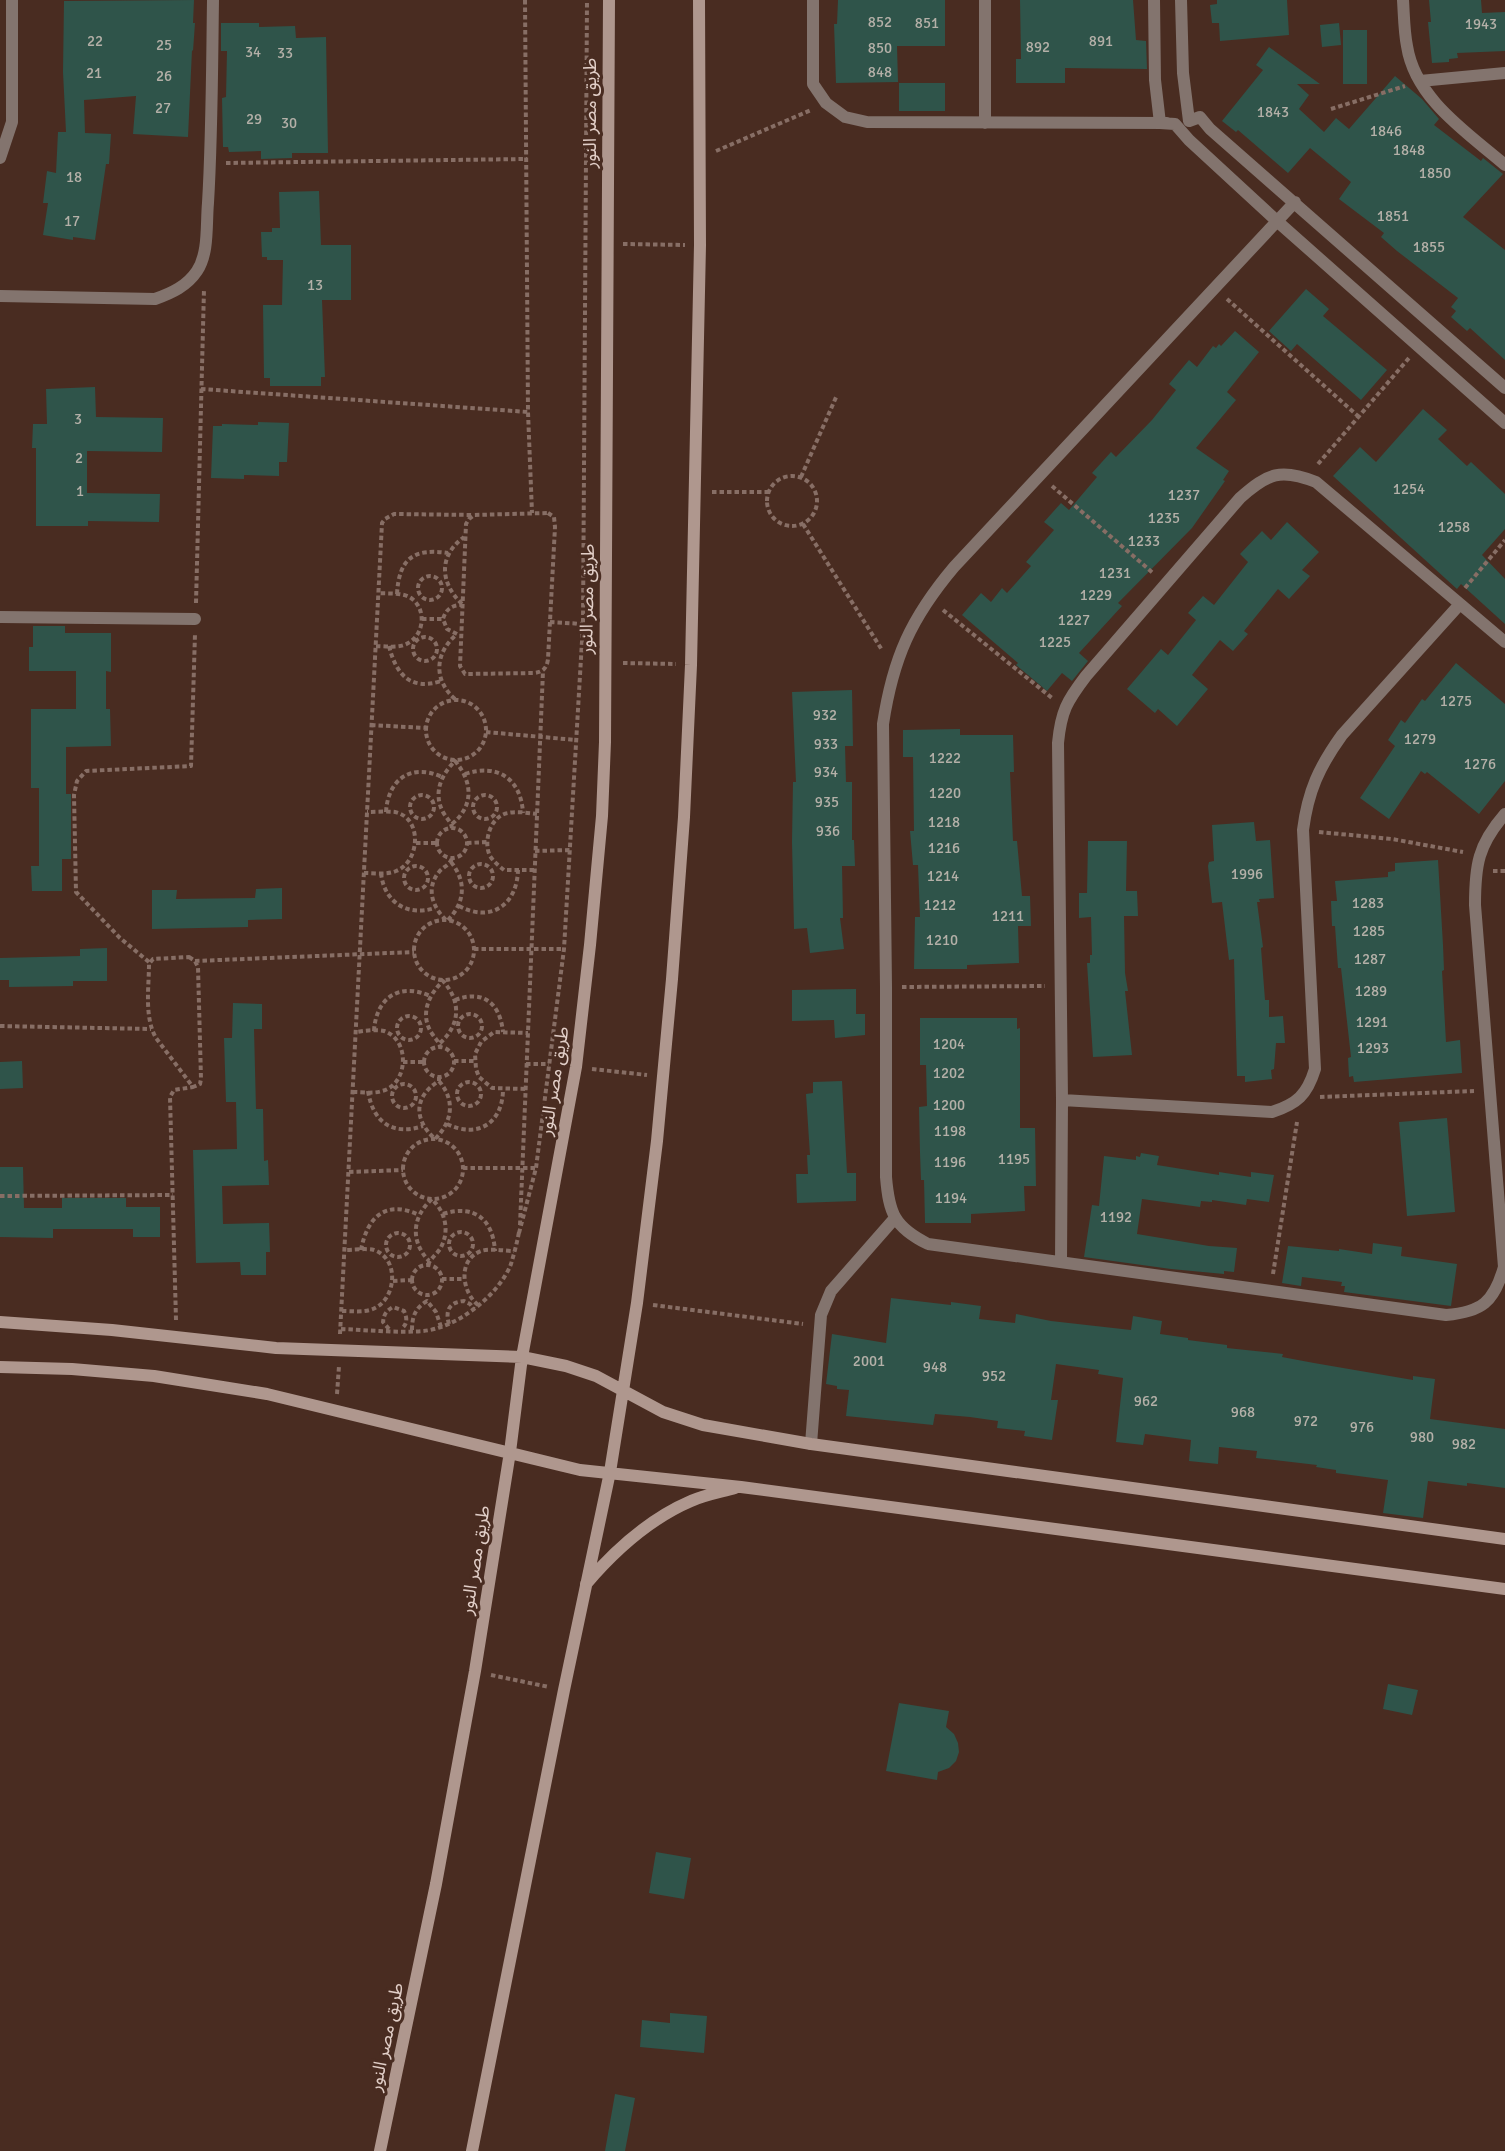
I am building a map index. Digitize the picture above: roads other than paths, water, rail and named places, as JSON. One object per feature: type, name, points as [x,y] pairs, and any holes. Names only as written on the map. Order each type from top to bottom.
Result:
[{"type":"street","points":[[0,158],[12,122],[12,0]]},
{"type":"street","points":[[0,296],[155,299],[172,293],[197,271],[205,251],[210,163],[213,0]]},
{"type":"street","name":"طريق مصر النور","points":[[380,2151],[436,1884],[475,1671],[510,1452],[522,1358],[576,1067],[590,945],[602,816],[609,0]]},
{"type":"street","points":[[472,2151],[610,1472],[637,1303],[663,1077],[684,817],[691,665],[700,245],[699,0]]},
{"type":"street","points":[[813,0],[813,84],[826,104],[845,117],[867,122],[1175,124],[1189,140],[1278,222],[1505,423]]},
{"type":"street","points":[[985,123],[986,0]]},
{"type":"street","points":[[1154,0],[1155,80],[1160,123]]},
{"type":"street","points":[[1181,0],[1182,64],[1189,121]]},
{"type":"street","points":[[1403,0],[1407,48],[1420,81],[1442,111],[1505,165]]},
{"type":"street","points":[[1420,81],[1505,73]]},
{"type":"street","points":[[1160,123],[1189,121],[1200,117],[1210,129],[1505,388]]},
{"type":"street","points":[[1295,202],[954,567],[929,598],[913,624],[894,669],[883,724],[886,1177],[888,1198],[895,1218],[909,1234],[928,1244],[1446,1315],[1467,1313],[1485,1304],[1498,1287],[1504,1267],[1475,905],[1475,880],[1479,854],[1490,831],[1505,814]]},
{"type":"street","points":[[1061,1262],[1062,1100],[1058,743],[1060,719],[1071,697],[1086,676],[1240,498],[1257,483],[1276,475],[1297,474],[1317,482],[1505,642]]},
{"type":"street","points":[[1062,1100],[1272,1112],[1287,1107],[1300,1098],[1310,1085],[1315,1070],[1303,830],[1312,787],[1327,756],[1342,735],[1458,602]]},
{"type":"street","points":[[0,617],[195,619]]},
{"type":"street","points":[[811,1444],[821,1315],[831,1291],[895,1218]]},
{"type":"street","points":[[0,1322],[276,1348],[522,1358],[566,1366],[596,1376],[663,1412],[703,1425],[811,1444],[1505,1539]]},
{"type":"street","points":[[0,1367],[72,1369],[154,1376],[267,1394],[580,1470],[741,1487],[1505,1589]]},
{"type":"street","points":[[586,1585],[607,1560],[657,1519],[691,1501],[741,1487]]}]
